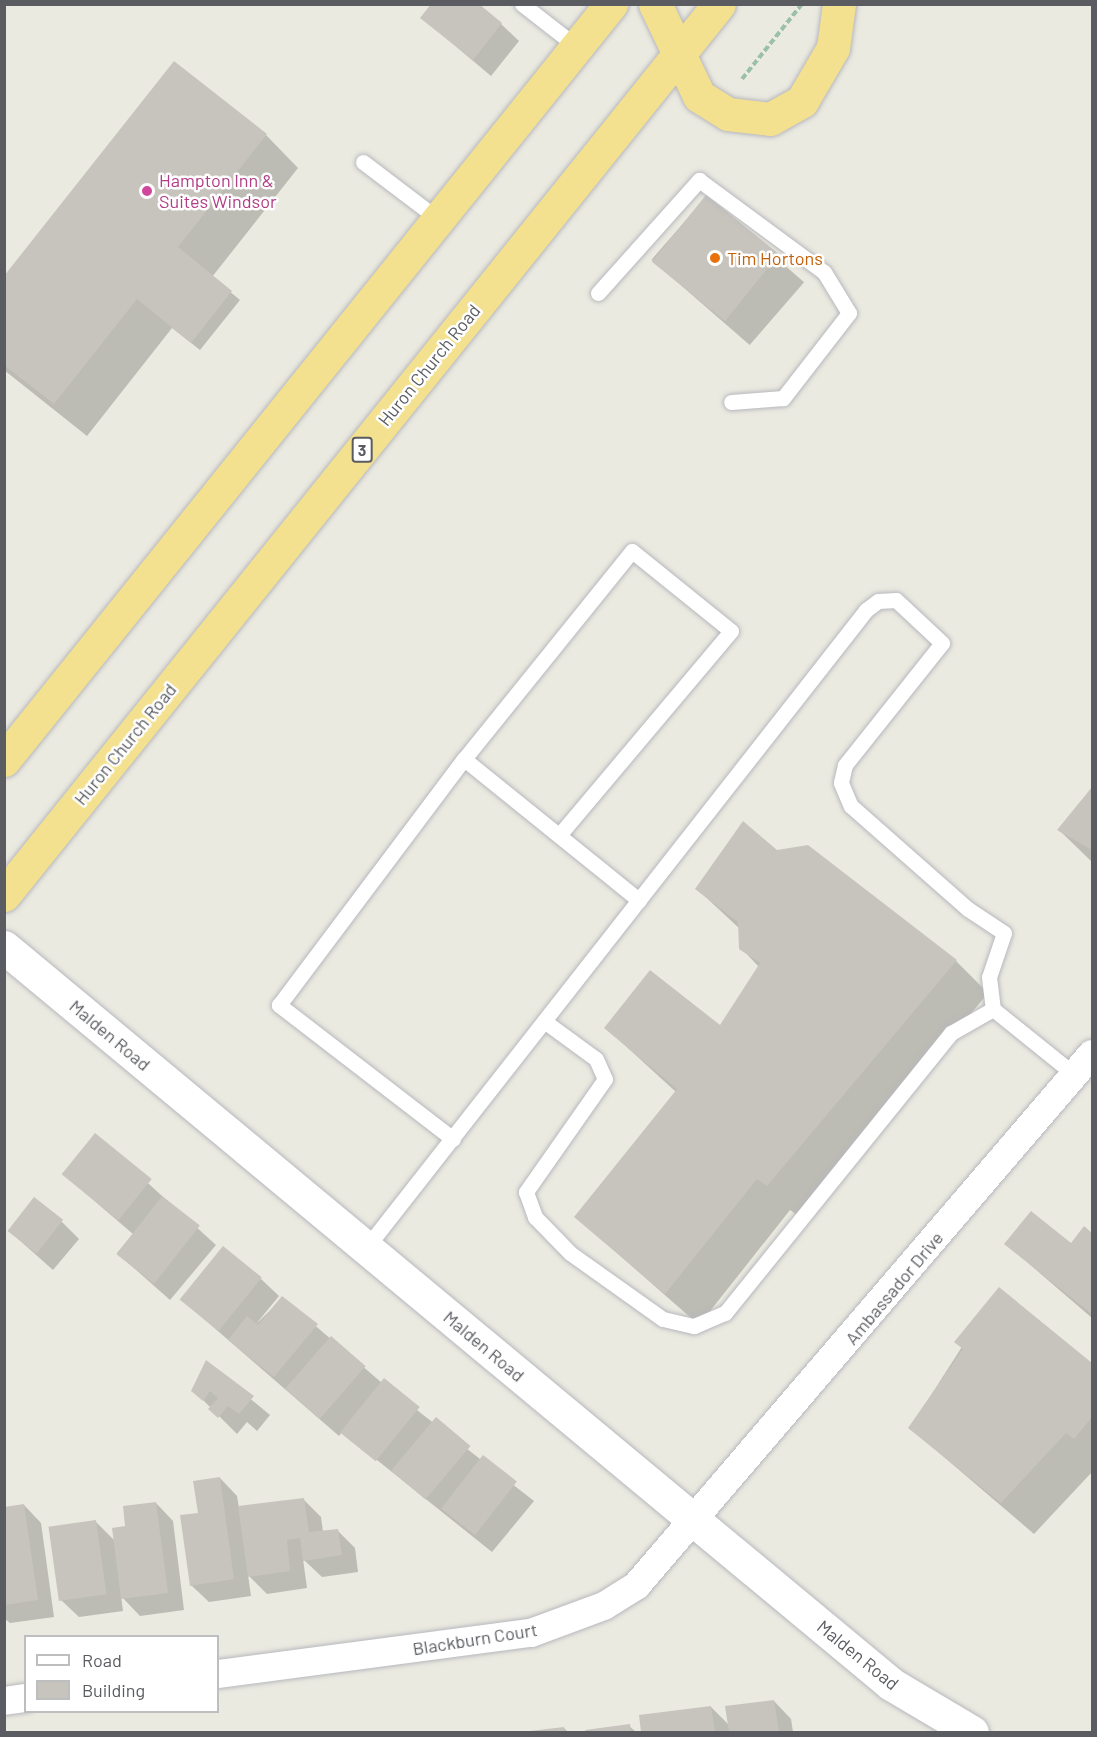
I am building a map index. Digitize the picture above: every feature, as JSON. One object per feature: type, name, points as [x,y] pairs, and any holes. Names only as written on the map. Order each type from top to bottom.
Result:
[{"type":"highway","points":[[4,760],[611,4]]},
{"type":"highway","points":[[656,4],[699,96],[728,114],[770,119],[802,101],[833,48],[839,4]]},
{"type":"highway","name":"Huron Church Road","points":[[4,895],[719,4]]},
{"type":"main road","name":"Malden Road","points":[[4,947],[891,1684],[972,1732]]},
{"type":"street","name":"Ambassador Drive","points":[[695,1521],[1084,1064]]},
{"type":"street","name":"Blackburn Court","points":[[219,1674],[531,1633],[604,1606],[638,1585],[695,1521]]},
{"type":"street","points":[[4,1701],[24,1698]]},
{"type":"lane","points":[[522,4],[577,47]]},
{"type":"lane","points":[[363,162],[438,219]]},
{"type":"lane","points":[[598,293],[699,180],[824,272],[849,313],[783,398],[731,402]]},
{"type":"lane","points":[[453,1138],[279,1005],[464,759],[632,551],[731,631],[559,835]]},
{"type":"lane","points":[[366,1248],[866,610],[878,601],[896,600],[942,643],[845,765],[840,783],[851,806],[1004,933],[989,977],[993,1009]]},
{"type":"lane","points":[[464,759],[639,900]]},
{"type":"lane","points":[[544,1022],[596,1059],[605,1079],[526,1192],[535,1217],[570,1253],[663,1318],[694,1326],[725,1313],[951,1034],[993,1009]]},
{"type":"lane","points":[[993,1009],[1084,1064]]},
{"type":"path","points":[[739,83],[802,4]]},
{"type":"building","points":[[431,4],[479,4],[502,23],[473,60],[420,18]]},
{"type":"building","name":"Hampton Inn & Suites Windsor","points":[[174,61],[267,134],[178,247],[232,291],[191,343],[137,299],[54,404],[4,365],[4,276]]},
{"type":"building","name":"Tim Hortons","points":[[706,195],[779,254],[725,321],[652,262]]},
{"type":"building","points":[[1092,787],[1092,850],[1057,830]]},
{"type":"building","points":[[743,821],[777,850],[808,845],[957,960],[767,1186],[757,1179],[665,1294],[574,1217],[677,1089],[604,1028],[650,970],[720,1025],[760,963],[739,949],[738,922],[695,889]]},
{"type":"building","points":[[95,1133],[152,1179],[118,1220],[62,1174]]},
{"type":"building","points":[[162,1196],[200,1226],[154,1284],[116,1254]]},
{"type":"building","points":[[34,1197],[63,1220],[37,1254],[8,1231]]},
{"type":"building","points":[[1031,1211],[1071,1243],[1084,1226],[1092,1233],[1092,1314],[1004,1244]]},
{"type":"building","points":[[223,1246],[262,1277],[218,1331],[180,1300]]},
{"type":"building","points":[[999,1287],[1092,1363],[1092,1417],[1074,1439],[1066,1433],[1001,1503],[908,1428],[963,1349],[954,1342]]},
{"type":"building","points":[[282,1296],[318,1324],[274,1377],[228,1340],[247,1316],[258,1325]]},
{"type":"building","points":[[331,1336],[366,1366],[320,1419],[285,1389]]},
{"type":"building","points":[[206,1360],[254,1396],[239,1414],[228,1406],[218,1418],[208,1409],[218,1398],[210,1391],[203,1401],[191,1391]]},
{"type":"building","points":[[384,1378],[420,1407],[376,1461],[340,1432]]},
{"type":"building","points":[[436,1417],[470,1446],[425,1500],[391,1471]]},
{"type":"building","points":[[483,1455],[517,1481],[475,1535],[441,1509]]},
{"type":"building","points":[[220,1477],[234,1579],[190,1586],[180,1515],[198,1513],[193,1481]]},
{"type":"building","points":[[304,1498],[309,1532],[338,1529],[342,1555],[303,1561],[300,1538],[287,1540],[290,1571],[248,1577],[238,1506]]},
{"type":"building","points":[[156,1502],[168,1593],[121,1599],[112,1528],[125,1526],[123,1506]]},
{"type":"building","points":[[24,1504],[38,1600],[4,1605],[4,1507]]},
{"type":"building","points":[[96,1520],[106,1594],[59,1601],[48,1527]]},
{"type":"building","points":[[774,1700],[779,1732],[729,1732],[725,1706]]},
{"type":"building","points":[[711,1706],[715,1732],[641,1732],[639,1715]]},
{"type":"building","points":[[630,1724],[631,1732],[586,1732],[585,1730]]},
{"type":"building","points":[[564,1727],[565,1732],[530,1731]]},
{"type":"place","name":"Hampton Inn & Suites Windsor","points":[[147,191]]},
{"type":"place","name":"Tim Hortons","points":[[715,258]]}]
